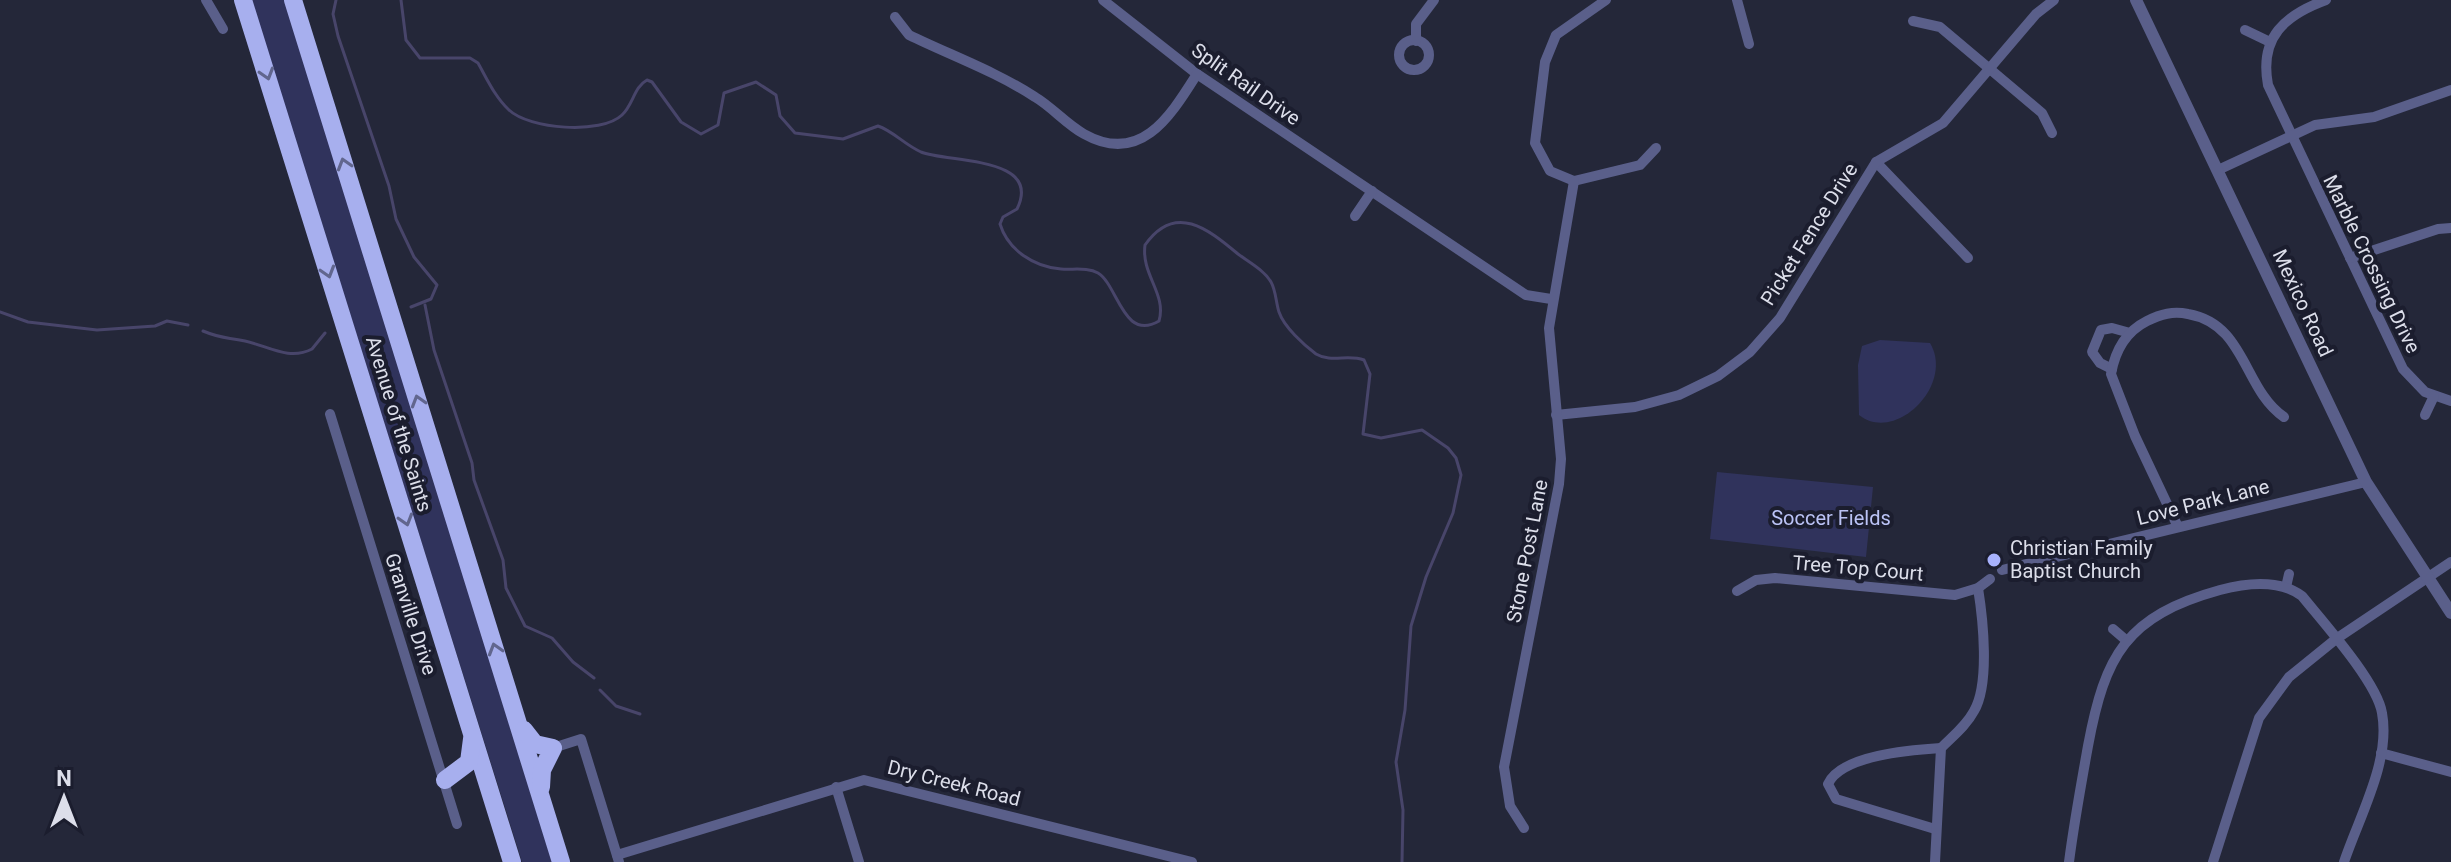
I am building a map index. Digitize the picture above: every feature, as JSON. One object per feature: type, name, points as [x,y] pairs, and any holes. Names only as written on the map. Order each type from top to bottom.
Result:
[{"type":"highway","name":"Avenue of the Saints","points":[[243,0],[512,862]]},
{"type":"highway","name":"Avenue of the Saints","points":[[293,0],[561,862]]},
{"type":"highway","points":[[518,723],[535,744],[553,748],[542,770],[540,794]]},
{"type":"highway","points":[[445,780],[469,762],[472,736]]},
{"type":"highway","points":[[445,780],[471,783],[493,803]]},
{"type":"street","points":[[206,0],[223,29]]},
{"type":"street","name":"Split Rail Drive","points":[[1103,0],[1197,74],[1526,295],[1551,299]]},
{"type":"street","points":[[1416,41],[1416,24],[1434,0]]},
{"type":"street","points":[[1606,0],[1556,35],[1545,62],[1535,143],[1550,171],[1574,181],[1640,165],[1656,148]]},
{"type":"street","points":[[1737,0],[1749,44]]},
{"type":"street","name":"Picket Fence Drive","points":[[1556,415],[1635,407],[1679,395],[1718,376],[1750,352],[1780,318],[1876,162],[1943,123],[2036,14],[2054,0]]},
{"type":"street","name":"Mexico Road","points":[[2136,0],[2366,482],[2451,613]]},
{"type":"street","points":[[2245,30],[2270,42],[2273,32],[2287,18],[2326,0]]},
{"type":"street","points":[[895,17],[909,35],[1034,96],[1084,134],[1106,142],[1137,140],[1160,128],[1197,74]]},
{"type":"street","points":[[1913,21],[1940,27],[2042,113],[2052,133]]},
{"type":"street","name":"Marble Crossing Drive","points":[[2270,42],[2265,70],[2268,85],[2403,369],[2413,383],[2434,396],[2451,401]]},
{"type":"street","points":[[2218,170],[2315,125],[2374,117],[2451,90]]},
{"type":"street","points":[[1876,162],[1968,258]]},
{"type":"street","name":"Stone Post Lane","points":[[1524,828],[1510,806],[1504,767],[1559,484],[1549,328],[1551,299],[1574,181]]},
{"type":"street","points":[[1355,216],[1372,191]]},
{"type":"street","points":[[2350,258],[2438,229],[2451,228]]},
{"type":"street","points":[[2178,527],[2115,387],[2112,369],[2130,333],[2160,314],[2178,312],[2199,316],[2216,325],[2235,344],[2266,405],[2284,417]]},
{"type":"street","points":[[2112,369],[2100,363],[2092,352],[2095,338],[2101,330],[2112,328],[2130,333]]},
{"type":"street","points":[[2425,415],[2434,396]]},
{"type":"street","name":"Granville Drive","points":[[330,414],[457,824]]},
{"type":"street","name":"Love Park Lane","points":[[2002,570],[2366,482]]},
{"type":"street","points":[[2213,862],[2259,718],[2289,677],[2336,639],[2451,562]]},
{"type":"street","points":[[2286,587],[2289,574]]},
{"type":"street","name":"Tree Top Court","points":[[1737,591],[1756,580],[1775,578],[1955,595],[1978,588]]},
{"type":"street","points":[[1935,829],[1836,799],[1828,784],[1832,774],[1847,767],[1901,750],[1941,748],[1967,723],[1980,698],[1983,615],[1978,588],[1990,579]]},
{"type":"street","points":[[2069,862],[2098,693],[2127,641],[2137,629],[2183,600],[2233,587],[2273,584],[2302,596],[2373,691],[2382,710],[2381,753],[2344,862]]},
{"type":"street","points":[[2113,629],[2127,641]]},
{"type":"street","points":[[553,748],[581,739],[618,858]]},
{"type":"street","points":[[1935,862],[1941,748]]},
{"type":"street","points":[[2381,753],[2451,772]]},
{"type":"street","name":"Dry Creek Road","points":[[618,858],[864,780],[1192,862]]},
{"type":"street","points":[[836,787],[859,862]]},
{"type":"green space","points":[[251,0],[286,0],[552,862],[522,862]]},
{"type":"green space","points":[[1880,340],[1930,343],[1936,359],[1935,376],[1928,392],[1904,416],[1889,422],[1873,422],[1859,415],[1858,365],[1862,346]]},
{"type":"green space","name":"Soccer Fields","points":[[1717,472],[1873,487],[1866,557],[1710,539]]},
{"type":"waterway","points":[[336,0],[333,14],[338,36],[389,186],[396,219],[414,257],[437,285],[431,299],[411,307]]},
{"type":"waterway","points":[[401,0],[406,40],[420,58],[470,58],[478,63],[504,105],[532,122],[582,127],[612,121],[626,111],[639,87],[647,80],[652,82],[681,122],[701,134],[718,125],[724,93],[756,82],[776,95],[780,116],[795,133],[843,139],[878,126],[921,152],[1005,171],[1017,179],[1021,192],[1017,209],[1003,217],[1000,224],[1009,242],[1023,256],[1041,265],[1098,273],[1105,279],[1122,309],[1137,324],[1159,321],[1160,302],[1147,266],[1145,245],[1156,232],[1168,225],[1180,222],[1203,229],[1260,270],[1273,286],[1282,318],[1306,346],[1322,357],[1364,360],[1370,374],[1363,434],[1381,438],[1422,430],[1448,448],[1456,458],[1461,475],[1453,513],[1426,577],[1411,626],[1405,710],[1396,762],[1403,810],[1402,862]]},
{"type":"waterway","points":[[425,305],[434,350],[472,463],[474,480],[503,560],[506,588],[525,626],[552,638],[573,662],[594,678]]},
{"type":"waterway","points":[[0,312],[28,322],[97,330],[155,326],[167,321],[188,325]]},
{"type":"waterway","points":[[203,331],[295,354],[312,349],[325,333]]},
{"type":"waterway","points":[[600,690],[616,706],[640,714]]},
{"type":"place","name":"Christian Family Baptist Church","points":[[1994,560]]}]
